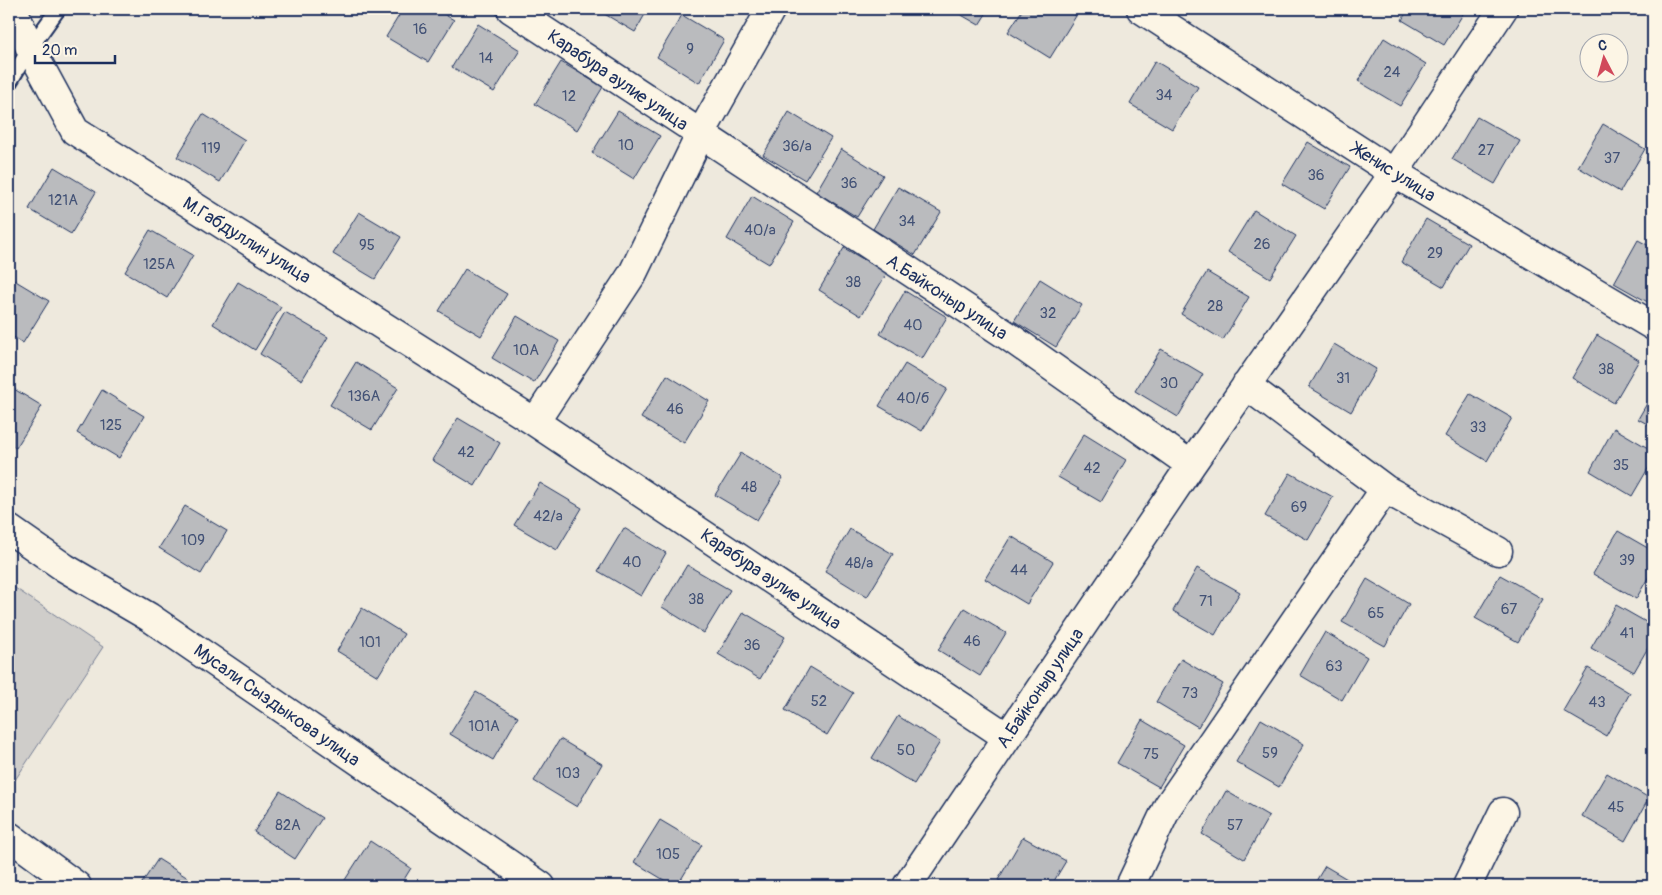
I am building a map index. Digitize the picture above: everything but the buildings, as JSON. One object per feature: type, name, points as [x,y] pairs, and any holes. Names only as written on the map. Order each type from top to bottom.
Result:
[{"type":"street","name":"М.Габдуллин улица","points":[[13,9],[30,48],[75,131],[535,422]]},
{"type":"street","name":"Карабура аулие улица","points":[[511,9],[700,135]]},
{"type":"street","points":[[535,422],[634,273],[700,135],[771,9]]},
{"type":"street","name":"Женис улица","points":[[1141,9],[1394,173],[1653,326]]},
{"type":"street","name":"А.Байконыр улица","points":[[907,886],[1191,465],[1394,173],[1503,9]]},
{"type":"street","name":"А.Байконыр улица","points":[[700,135],[1008,336],[1191,465]]},
{"type":"street","points":[[1246,385],[1385,489],[1498,551]]},
{"type":"street","name":"Карабура аулие улица","points":[[535,422],[1007,737]]},
{"type":"street","points":[[1130,886],[1168,806],[1385,489]]},
{"type":"street","name":"Мусали Сыздыкова улица","points":[[9,529],[65,568],[149,616],[541,886]]},
{"type":"street","points":[[1467,886],[1503,812]]},
{"type":"street","points":[[9,836],[77,886]]},
{"type":"lane","points":[[9,84],[30,48],[58,9]]},
{"type":"shaded area","points":[[9,584],[103,647],[15,780],[9,776]]}]
